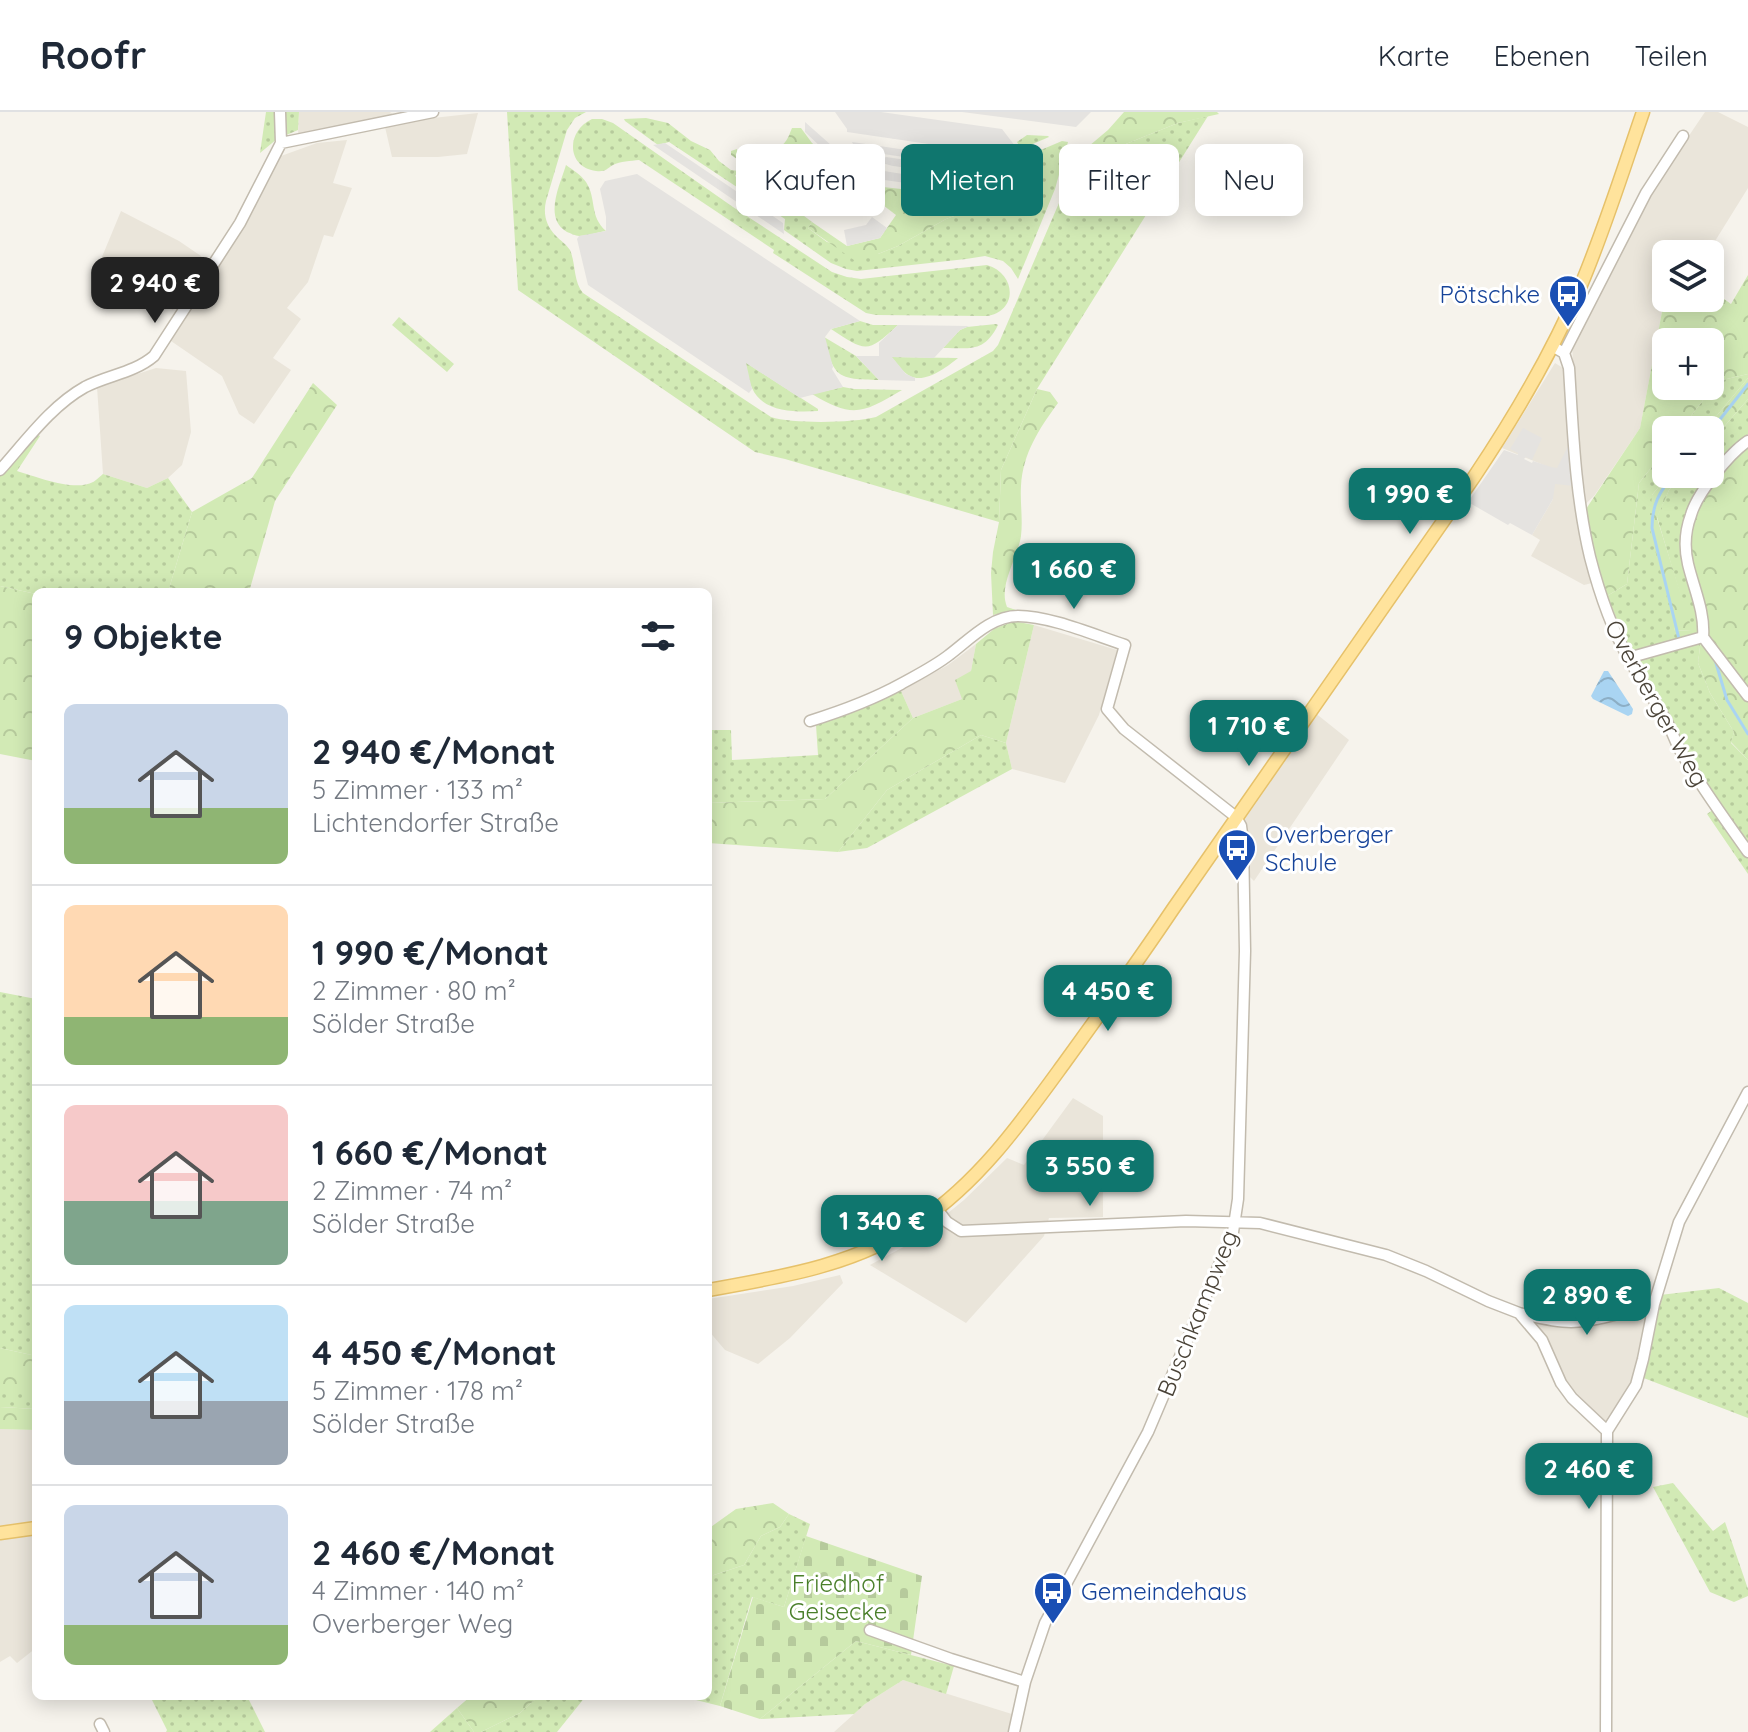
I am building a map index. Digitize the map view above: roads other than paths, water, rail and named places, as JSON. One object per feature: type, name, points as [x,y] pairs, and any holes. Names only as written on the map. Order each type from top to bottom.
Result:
[{"type":"main road","points":[[712,1289],[791,1275],[863,1252],[917,1224],[987,1164],[1020,1124],[1126,978],[1558,350],[1643,112]]},
{"type":"main road","points":[[0,1533],[32,1529]]},
{"type":"street","points":[[0,470],[61,403],[87,386],[143,365],[154,356],[240,223],[281,143],[280,112]]},
{"type":"street","points":[[281,143],[433,112]]},
{"type":"street","points":[[1558,350],[1646,193],[1683,136]]},
{"type":"street","name":"Overberger Weg","points":[[1558,350],[1569,368],[1582,518],[1591,560],[1616,634],[1705,790],[1748,852]]},
{"type":"street","points":[[1748,441],[1736,449],[1713,478],[1692,511],[1685,538],[1687,562],[1704,623],[1703,637],[1748,696]]},
{"type":"street","points":[[810,721],[852,708],[901,684],[947,657],[994,622],[1015,616],[1041,619],[1125,645],[1107,709],[1124,729],[1236,817]]},
{"type":"street","points":[[1628,658],[1703,637]]},
{"type":"street","name":"Buschkampweg","points":[[1014,1732],[1025,1682],[1045,1623],[1148,1432],[1233,1232],[1238,1199],[1245,951],[1243,841],[1236,817]]},
{"type":"street","points":[[1606,1732],[1607,1431],[1636,1385],[1654,1304],[1679,1222],[1748,1092]]},
{"type":"street","points":[[937,1209],[947,1222],[961,1231],[1186,1221],[1260,1223],[1386,1255],[1488,1301],[1546,1320],[1571,1322],[1600,1319],[1654,1304]]},
{"type":"street","points":[[1519,1313],[1542,1340],[1561,1383],[1572,1398],[1607,1431]]},
{"type":"street","points":[[870,1630],[1025,1682]]},
{"type":"water","points":[[1604,671],[1608,671],[1633,709],[1632,714],[1628,716],[1591,696]]},
{"type":"waterway","points":[[1723,416],[1748,384]]},
{"type":"waterway","points":[[1663,488],[1653,512],[1652,528],[1679,639]]},
{"type":"waterway","points":[[1715,660],[1727,700],[1748,734]]},
{"type":"place","name":"Pötschke","points":[[1568,328]]},
{"type":"place","name":"Overberger Schule","points":[[1237,882]]},
{"type":"place","name":"Gemeindehaus","points":[[1053,1625]]},
{"type":"park label","name":"Friedhof Geisecke","points":[[838,1597]]}]
